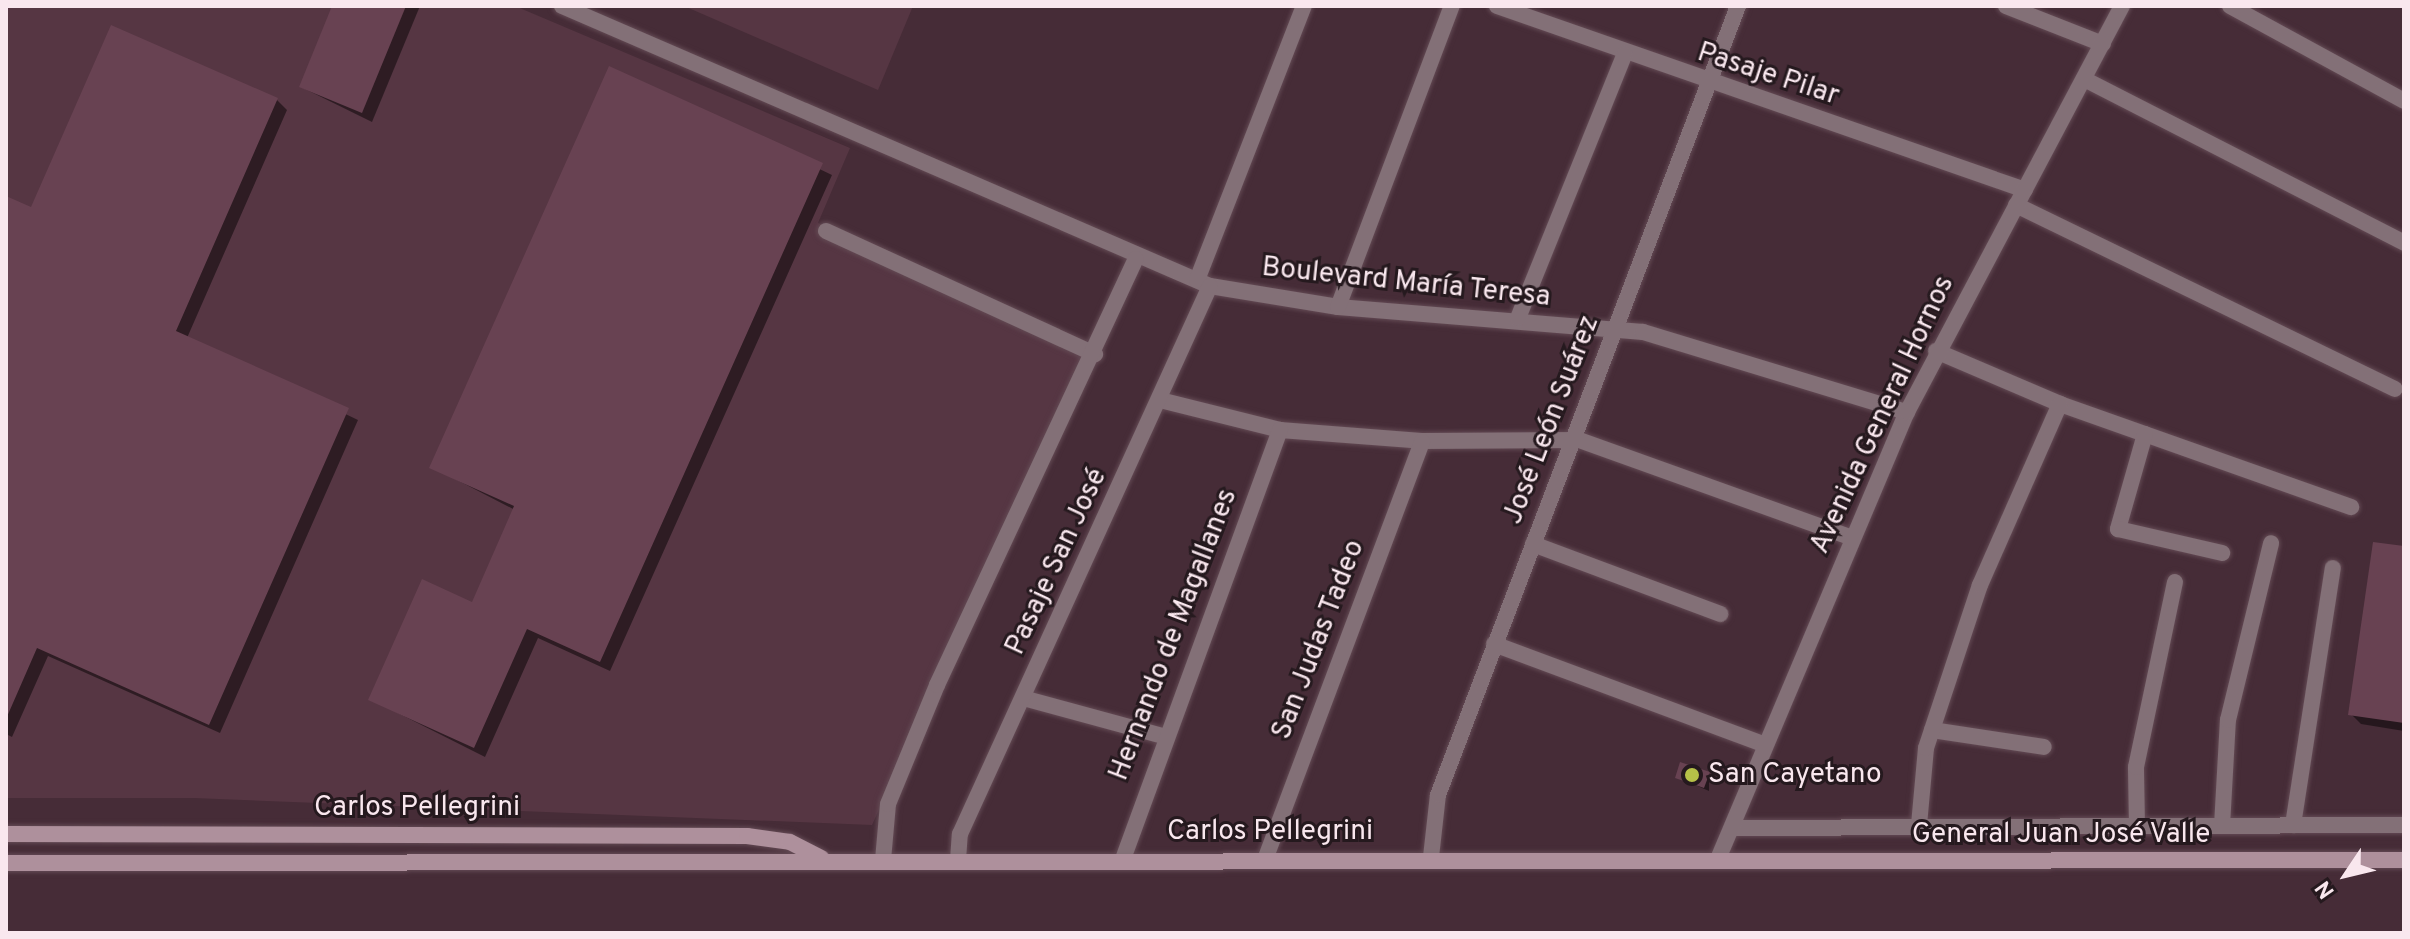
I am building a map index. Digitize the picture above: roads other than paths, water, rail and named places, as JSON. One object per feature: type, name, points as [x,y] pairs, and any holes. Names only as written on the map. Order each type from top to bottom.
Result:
[{"type":"main road","name":"Carlos Pellegrini","points":[[6,834],[747,836],[790,842],[822,859]]},
{"type":"main road","name":"Carlos Pellegrini","points":[[6,863],[1266,857],[1718,859]]},
{"type":"main road","name":"General Juan José Valle","points":[[1718,859],[2404,860]]},
{"type":"street","name":"Boulevard María Teresa","points":[[562,6],[1136,259],[1203,283],[1338,307],[1518,318],[1613,333],[1643,332],[1907,412]]},
{"type":"street","name":"Pasaje San José","points":[[958,860],[960,834],[1160,400],[1304,6]]},
{"type":"street","points":[[1338,307],[1452,6]]},
{"type":"street","name":"Pasaje Pilar","points":[[1497,6],[1624,55],[2020,197],[2395,389]]},
{"type":"street","name":"José León Suárez","points":[[1431,857],[1436,803],[1571,439],[1711,84],[1738,6]]},
{"type":"street","points":[[2006,6],[2103,44]]},
{"type":"street","name":"Avenida General Hornos","points":[[1718,859],[1907,412],[1936,351],[2122,6]]},
{"type":"street","points":[[2230,6],[2404,101]]},
{"type":"street","points":[[1518,318],[1624,55]]},
{"type":"street","points":[[2084,79],[2404,243]]},
{"type":"street","points":[[826,231],[1095,354]]},
{"type":"street","points":[[883,860],[888,804],[937,685],[1095,354],[1136,259]]},
{"type":"street","points":[[1936,351],[2060,404],[2351,507]]},
{"type":"street","points":[[1160,400],[1280,430],[1422,441],[1571,439],[1852,538]]},
{"type":"street","points":[[1919,825],[1932,730],[1997,538],[2060,404]]},
{"type":"street","name":"Hernando de Magallanes","points":[[1123,859],[1163,736],[1280,430]]},
{"type":"street","points":[[2145,434],[2118,529],[2222,553]]},
{"type":"street","name":"San Judas Tadeo","points":[[1266,857],[1422,441]]},
{"type":"street","points":[[2222,826],[2228,720],[2271,543]]},
{"type":"street","points":[[1533,544],[1720,614]]},
{"type":"street","points":[[2293,825],[2333,568]]},
{"type":"street","points":[[2137,827],[2136,767],[2175,582]]},
{"type":"street","points":[[1494,644],[1765,745]]},
{"type":"street","points":[[1023,698],[1163,736]]},
{"type":"street","points":[[1932,730],[2044,747]]},
{"type":"street","name":"General Juan José Valle","points":[[1732,828],[2404,825]]},
{"type":"place","name":"San Cayetano","points":[[1692,775]]}]
